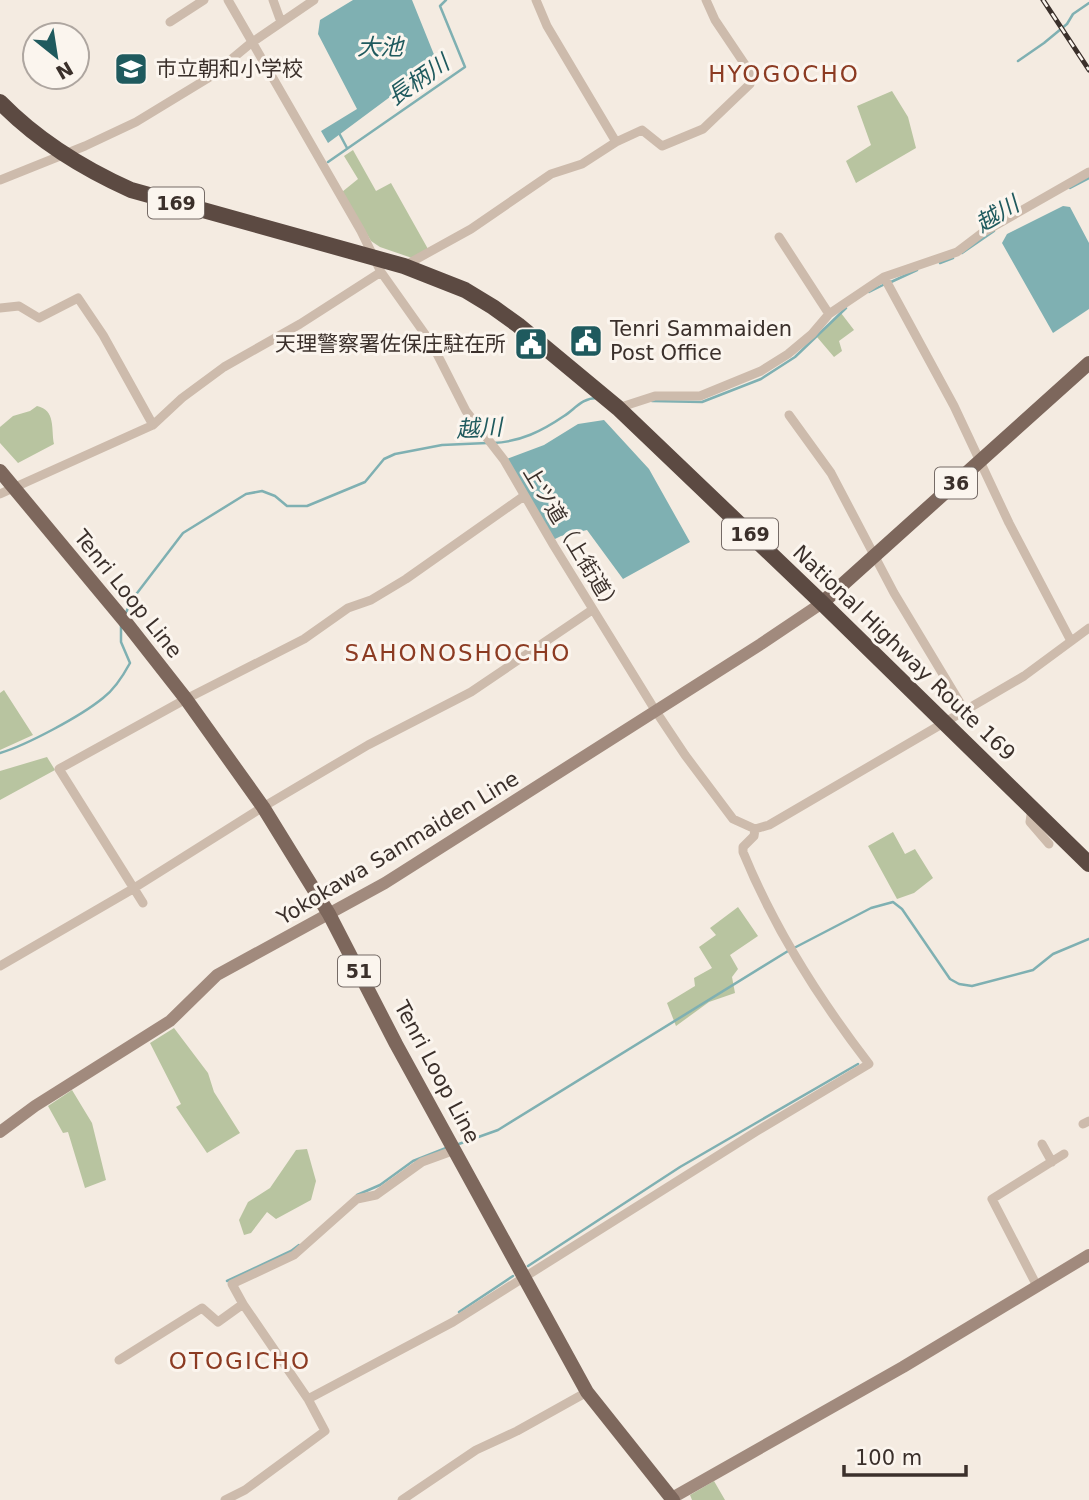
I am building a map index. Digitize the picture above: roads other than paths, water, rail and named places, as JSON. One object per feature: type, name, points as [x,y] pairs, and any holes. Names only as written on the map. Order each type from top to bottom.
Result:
[{"type":"highway","name":"National Highway Route 169","points":[[0,102],[37,136],[64,155],[131,190],[377,265],[404,266],[465,290],[493,307],[618,408],[1089,864]]},
{"type":"main road","name":"36","points":[[822,603],[1089,363]]},
{"type":"main road","name":"Tenri Loop Line","points":[[0,471],[7,491],[128,625],[186,699],[263,807],[329,914],[396,1044],[587,1392],[672,1499]]},
{"type":"main road","name":"Yokokawa Sanmaiden Line","points":[[0,1132],[35,1106],[170,1021],[217,975],[385,883],[822,603]]},
{"type":"main road","points":[[672,1499],[903,1367],[1089,1255]]},
{"type":"street","points":[[170,22],[204,0]]},
{"type":"street","name":"上ツ道（上街道）","points":[[228,0],[361,231],[377,265],[432,344],[466,411],[504,460],[592,610],[655,710],[733,819],[755,829]]},
{"type":"street","points":[[273,0],[281,22]]},
{"type":"street","points":[[0,180],[64,155],[136,122],[210,77],[251,43],[314,0]]},
{"type":"street","points":[[536,0],[547,26],[617,142]]},
{"type":"street","points":[[404,266],[471,229],[551,174],[582,163],[642,130],[662,146],[703,129],[750,85],[752,75],[715,20],[706,0]]},
{"type":"street","points":[[618,408],[655,396],[699,396],[761,371],[804,341],[829,314],[884,277],[957,252],[982,233],[1089,172]]},
{"type":"street","points":[[779,237],[829,314]]},
{"type":"street","points":[[7,491],[153,425],[182,398],[225,368],[300,324],[377,265]]},
{"type":"street","points":[[884,277],[981,460],[1009,523],[1072,641]]},
{"type":"street","points":[[0,308],[19,306],[39,318],[78,298],[103,335],[153,425]]},
{"type":"street","points":[[789,415],[831,473],[875,557],[965,711]]},
{"type":"street","points":[[142,903],[59,769],[186,699],[304,639],[348,608],[371,600],[406,579],[524,496]]},
{"type":"street","points":[[0,967],[368,745],[471,692],[592,610]]},
{"type":"street","points":[[307,1399],[453,1322],[757,1130],[869,1064],[818,991],[765,904],[743,847],[754,836],[755,829],[769,825],[1024,676],[1089,628]]},
{"type":"street","points":[[1035,811],[1030,822],[1049,844]]},
{"type":"street","points":[[1042,1144],[1052,1162]]},
{"type":"street","points":[[225,1500],[244,1490],[325,1431],[232,1284],[294,1255],[357,1199],[376,1195],[422,1162],[455,1150]]},
{"type":"street","points":[[1037,1286],[992,1199],[1064,1154]]},
{"type":"street","points":[[119,1360],[202,1308],[218,1322],[243,1304]]},
{"type":"street","points":[[402,1500],[476,1450],[517,1431],[587,1392]]},
{"type":"water","name":"大池","points":[[353,0],[412,0],[437,62],[328,143],[321,131],[357,109],[318,34],[320,20]]},
{"type":"water","points":[[1063,206],[1070,207],[1089,243],[1089,309],[1053,333],[1002,243],[1007,234]]},
{"type":"water","points":[[604,420],[649,469],[690,542],[623,579],[587,530],[551,541],[504,460],[544,445],[578,424]]},
{"type":"waterway","name":"長柄川","points":[[328,162],[465,67],[440,6],[446,0]]},
{"type":"waterway","points":[[1018,61],[1044,43],[1067,24],[1073,14],[1089,3]]},
{"type":"waterway","points":[[339,133],[347,148]]},
{"type":"waterway","name":"越川","points":[[1070,188],[1089,178]]},
{"type":"waterway","name":"越川","points":[[962,253],[994,231]]},
{"type":"waterway","name":"越川","points":[[940,263],[953,258]]},
{"type":"waterway","name":"越川","points":[[891,282],[917,270]]},
{"type":"waterway","name":"越川","points":[[869,292],[885,284]]},
{"type":"waterway","name":"越川","points":[[652,401],[702,402],[761,379],[795,357],[846,308]]},
{"type":"waterway","name":"越川","points":[[493,443],[530,435],[583,402],[597,398]]},
{"type":"waterway","name":"越川","points":[[125,615],[131,601],[183,533],[246,494],[262,491],[275,496],[287,506],[307,506],[365,482],[384,459],[395,454],[442,445],[487,443]]},
{"type":"waterway","name":"越川","points":[[0,753],[39,737],[68,721],[111,691],[130,663],[121,642],[121,624]]},
{"type":"waterway","points":[[794,948],[871,908],[893,902],[902,909],[950,979],[972,986],[1033,970],[1053,954],[1089,939]]},
{"type":"waterway","points":[[456,1145],[498,1130],[788,951]]},
{"type":"waterway","points":[[528,1266],[680,1167],[858,1064]]},
{"type":"waterway","points":[[357,1195],[380,1185],[413,1161],[446,1148]]},
{"type":"waterway","points":[[227,1281],[299,1245]]},
{"type":"waterway","points":[[459,1312],[513,1276]]},
{"type":"railway","points":[[1043,0],[1089,70]]},
{"type":"place","name":"市立朝和小学校","points":[[131,69]]},
{"type":"place","name":"Tenri Sammaiden Post Office","points":[[586,341]]},
{"type":"place","name":"天理警察署佐保庄駐在所","points":[[531,344]]},
{"type":"district","name":"HYOGOCHO","points":[[784,74]]},
{"type":"district","name":"SAHONOSHOCHO","points":[[458,653]]},
{"type":"district","name":"OTOGICHO","points":[[240,1361]]}]
